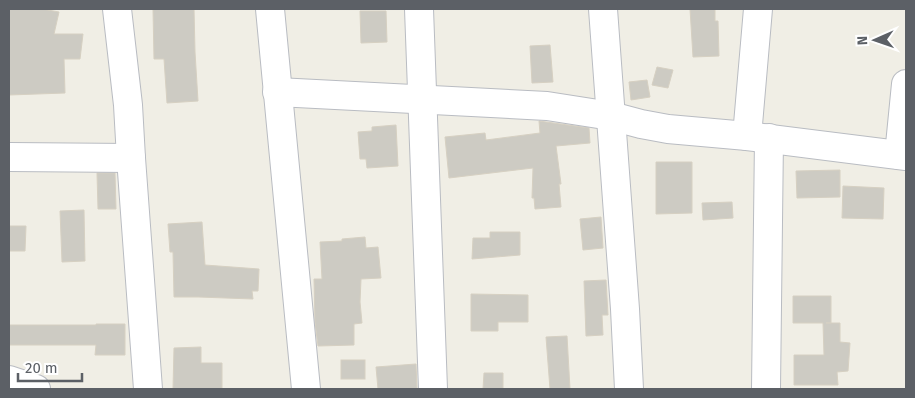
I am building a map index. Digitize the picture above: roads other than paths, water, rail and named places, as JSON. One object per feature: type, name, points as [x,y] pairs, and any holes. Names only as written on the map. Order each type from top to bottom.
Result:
[{"type":"street","points":[[117,9],[128,105],[148,389]]},
{"type":"street","points":[[270,9],[306,389]]},
{"type":"street","points":[[419,9],[433,389]]},
{"type":"street","points":[[603,9],[629,389]]},
{"type":"street","points":[[758,9],[758,137],[766,389]]},
{"type":"street","points":[[277,92],[547,106],[611,116],[668,129],[758,137],[903,155],[906,84]]},
{"type":"street","points":[[9,156],[131,158]]},
{"type":"street","points":[[9,380],[36,389]]}]
